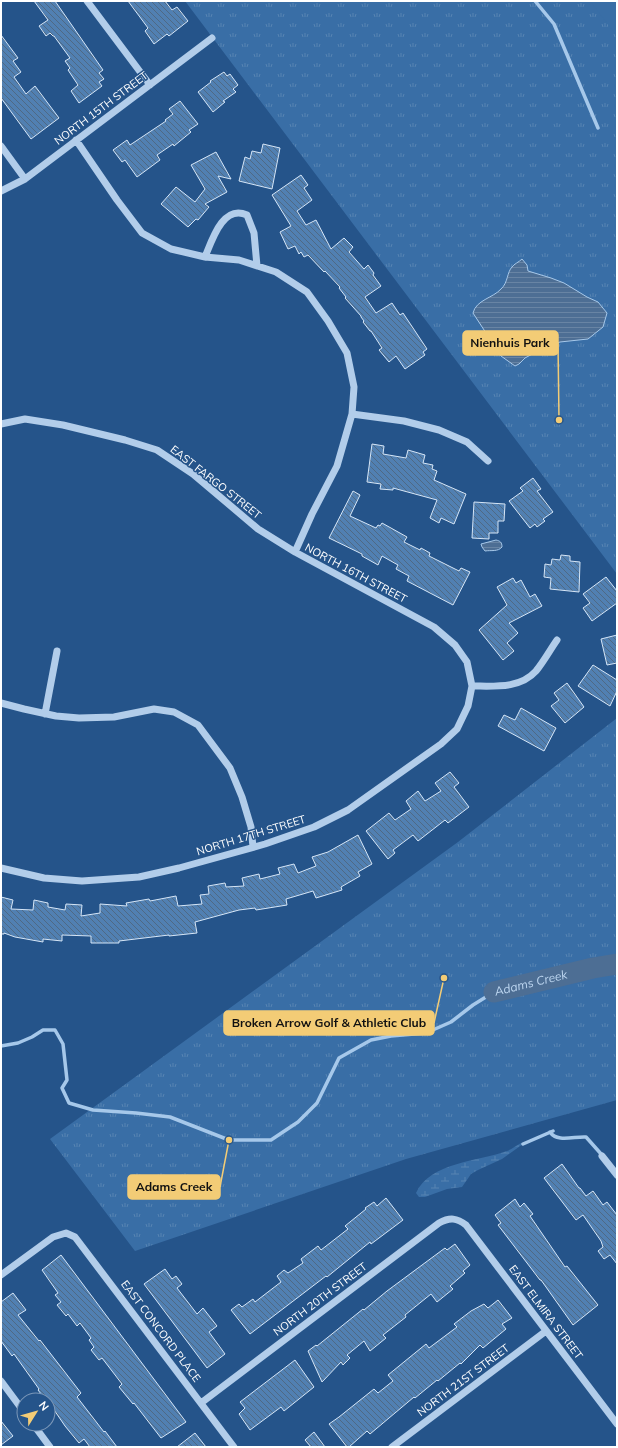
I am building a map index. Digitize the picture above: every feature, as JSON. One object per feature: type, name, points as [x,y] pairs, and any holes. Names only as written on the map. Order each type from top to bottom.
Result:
[{"type":"street","points":[[87,1],[150,85]]},
{"type":"street","name":"NORTH 15TH STREET","points":[[1,191],[26,179],[212,38]]},
{"type":"street","name":"NORTH 16TH STREET","points":[[76,140],[142,234],[171,248],[205,257],[240,260],[276,272],[307,292],[328,321],[347,353],[354,387],[352,414],[337,466],[294,552],[434,627],[455,645],[467,662],[472,686]]},
{"type":"street","points":[[1,146],[26,179]]},
{"type":"street","points":[[205,257],[214,234],[223,221],[235,212],[241,212],[247,215],[254,233],[257,266]]},
{"type":"street","points":[[352,414],[404,421],[438,430],[468,442],[488,461]]},
{"type":"street","name":"EAST FARGO STREET","points":[[1,424],[25,419],[63,425],[125,440],[158,450],[193,474],[258,529],[294,552]]},
{"type":"street","points":[[472,686],[498,686],[513,684],[526,679],[536,671],[557,640]]},
{"type":"street","points":[[45,714],[57,651]]},
{"type":"street","name":"NORTH 17TH STREET","points":[[1,868],[44,878],[90,881],[139,877],[179,868],[314,827],[348,810],[441,744],[457,729],[468,706],[472,686]]},
{"type":"street","points":[[1,703],[45,714],[80,718],[114,717],[154,709],[174,712],[198,725],[230,768],[242,797],[251,827],[252,847]]},
{"type":"street","points":[[602,1156],[617,1175]]},
{"type":"street","name":"EAST ELMIRA STREET","points":[[454,1218],[466,1225],[617,1424]]},
{"type":"street","name":"NORTH 20TH STREET","points":[[201,1403],[440,1223],[454,1218]]},
{"type":"street","name":"EAST CONCORD PLACE","points":[[1,1275],[53,1237],[66,1233],[75,1237],[234,1447]]},
{"type":"street","name":"NORTH 21ST STREET","points":[[392,1447],[546,1331]]},
{"type":"street","points":[[1,1381],[16,1401]]},
{"type":"street","points":[[39,1432],[50,1447]]},
{"type":"green space","points":[[185,1],[617,1],[617,574]]},
{"type":"green space","points":[[590,1],[617,1],[617,36]]},
{"type":"green space","points":[[617,718],[617,1100],[406,1159],[135,1251],[50,1139],[458,842]]},
{"type":"green space","points":[[521,1143],[523,1144],[502,1159],[471,1174],[462,1187],[447,1189],[425,1197],[419,1197],[416,1193],[423,1183],[432,1175],[444,1169],[457,1164],[507,1151]]},
{"type":"shaded area","points":[[522,259],[527,265],[528,271],[564,283],[598,302],[607,313],[603,327],[588,339],[560,342],[547,346],[525,358],[515,366],[501,356],[473,313],[481,302],[498,292],[503,287],[510,269]]},
{"type":"shaded area","points":[[496,540],[500,541],[502,544],[502,547],[498,550],[485,551],[482,547],[481,544]]},
{"type":"building","points":[[34,1],[55,1],[103,70],[99,73],[104,79],[99,82],[102,86],[79,103],[71,91],[78,85],[68,70],[70,68],[65,61],[70,58],[54,36],[50,33],[46,36],[39,26],[48,20]]},
{"type":"building","points":[[128,1],[165,1],[172,10],[177,7],[188,21],[169,36],[167,34],[154,44],[145,31],[148,28]]},
{"type":"building","points":[[1,35],[18,58],[13,61],[21,72],[14,77],[26,94],[35,86],[59,118],[31,139],[1,98]]},
{"type":"building","points":[[224,72],[227,76],[230,74],[238,85],[233,89],[236,92],[223,101],[225,102],[213,112],[198,92],[211,82],[210,81]]},
{"type":"building","points":[[180,101],[198,124],[189,130],[191,132],[174,146],[173,144],[157,155],[160,160],[137,177],[125,160],[122,162],[113,150],[127,140],[130,145],[166,121],[165,120],[173,114],[169,109]]},
{"type":"building","points":[[263,144],[280,148],[272,189],[239,181],[245,157],[250,159],[252,151],[261,153]]},
{"type":"building","points":[[216,152],[231,179],[218,176],[227,192],[205,204],[209,207],[198,220],[196,219],[188,227],[161,204],[176,187],[195,202],[205,189],[191,165]]},
{"type":"building","points":[[301,175],[308,185],[304,188],[312,200],[297,211],[306,225],[316,220],[331,249],[344,238],[353,247],[349,252],[364,269],[368,265],[381,286],[365,297],[376,313],[392,303],[400,315],[403,313],[427,349],[423,352],[425,355],[405,369],[396,356],[389,362],[379,350],[382,348],[363,322],[364,321],[361,316],[345,298],[346,297],[339,288],[340,287],[325,271],[324,272],[308,255],[304,257],[301,252],[299,254],[295,246],[288,249],[280,232],[291,226],[272,195]]},
{"type":"building","points":[[372,444],[384,446],[383,454],[406,458],[408,450],[425,455],[423,463],[433,465],[432,469],[437,471],[434,480],[466,494],[454,524],[441,518],[439,523],[430,518],[437,500],[393,488],[393,490],[380,489],[381,484],[367,482]]},
{"type":"building","points":[[533,478],[541,489],[537,491],[553,512],[543,519],[545,521],[537,527],[535,524],[530,528],[509,501],[523,491],[520,488]]},
{"type":"building","points":[[353,491],[360,495],[350,516],[376,528],[382,523],[407,537],[404,542],[430,553],[429,556],[459,571],[461,568],[470,572],[453,605],[407,581],[409,576],[396,569],[398,565],[382,556],[378,565],[362,556],[362,554],[329,538]]},
{"type":"building","points":[[474,502],[505,504],[504,521],[498,521],[498,533],[489,533],[489,539],[472,538]]},
{"type":"building","points":[[561,555],[570,556],[570,561],[580,562],[579,592],[550,589],[551,578],[544,577],[545,564],[551,565],[552,559],[560,560]]},
{"type":"building","points":[[606,577],[617,591],[617,603],[592,621],[583,608],[590,603],[583,594]]},
{"type":"building","points":[[513,578],[516,583],[521,580],[530,597],[535,594],[542,606],[509,623],[518,633],[507,643],[514,651],[503,660],[479,630],[507,605],[497,587]]},
{"type":"building","points":[[617,635],[617,663],[607,665],[601,639]]},
{"type":"building","points":[[593,665],[617,680],[617,691],[610,706],[578,686]]},
{"type":"building","points":[[567,683],[584,707],[565,723],[551,706],[559,700],[554,693]]},
{"type":"building","points":[[521,708],[556,728],[544,751],[498,726],[504,715],[515,720]]},
{"type":"building","points":[[450,772],[459,783],[454,787],[469,807],[448,823],[445,820],[418,841],[413,835],[393,850],[395,853],[388,859],[366,831],[389,813],[395,820],[411,809],[406,801],[418,791],[425,801],[441,791],[435,783]]},
{"type":"building","points":[[358,835],[372,864],[358,872],[360,876],[341,887],[342,890],[316,898],[313,891],[286,899],[287,905],[256,910],[255,908],[239,910],[195,922],[197,933],[119,941],[119,943],[91,943],[91,936],[62,935],[62,941],[43,939],[43,942],[15,937],[4,933],[1,934],[1,897],[13,900],[11,909],[33,910],[34,900],[48,903],[48,907],[65,910],[66,904],[82,905],[81,916],[100,913],[100,904],[127,906],[126,903],[149,899],[150,901],[176,896],[178,906],[202,904],[200,895],[209,894],[208,886],[225,883],[226,887],[244,886],[242,878],[259,874],[260,879],[280,874],[278,868],[294,864],[298,873],[316,866],[312,857],[328,852]]},
{"type":"building","points":[[562,1164],[586,1196],[593,1191],[603,1205],[607,1202],[617,1215],[617,1264],[610,1255],[604,1259],[598,1251],[603,1247],[601,1241],[583,1215],[576,1220],[544,1178]]},
{"type":"building","points":[[386,1198],[403,1220],[371,1244],[370,1242],[327,1277],[326,1276],[250,1334],[231,1310],[239,1304],[242,1307],[253,1299],[255,1302],[281,1282],[277,1276],[284,1270],[288,1273],[303,1263],[301,1259],[318,1246],[321,1250],[348,1229],[345,1226],[366,1209],[365,1208],[374,1202],[377,1206]]},
{"type":"building","points":[[515,1199],[520,1207],[524,1203],[533,1214],[530,1216],[565,1267],[567,1266],[598,1305],[573,1325],[541,1280],[498,1225],[501,1223],[495,1215]]},
{"type":"building","points":[[455,1244],[470,1265],[463,1271],[465,1273],[450,1286],[453,1289],[437,1302],[431,1294],[405,1315],[406,1317],[383,1335],[386,1338],[370,1351],[364,1341],[347,1355],[350,1358],[343,1365],[341,1362],[322,1382],[308,1351],[316,1345],[317,1346],[363,1309],[364,1310],[445,1248],[447,1250]]},
{"type":"building","points":[[61,1255],[186,1422],[161,1438],[134,1403],[133,1404],[119,1387],[122,1384],[102,1358],[99,1360],[91,1350],[94,1347],[89,1340],[91,1338],[80,1323],[77,1326],[68,1314],[66,1316],[57,1305],[61,1302],[55,1295],[58,1293],[42,1270]]},
{"type":"building","points":[[165,1269],[172,1279],[176,1276],[182,1284],[177,1288],[197,1314],[203,1308],[217,1326],[209,1332],[225,1354],[207,1368],[144,1284]]},
{"type":"building","points":[[13,1293],[26,1310],[18,1315],[39,1341],[40,1340],[81,1393],[77,1397],[117,1447],[90,1447],[84,1439],[79,1443],[65,1426],[56,1413],[56,1392],[40,1392],[39,1389],[14,1354],[12,1356],[1,1341],[1,1302]]},
{"type":"building","points":[[498,1300],[512,1318],[502,1324],[506,1329],[483,1348],[480,1345],[461,1364],[460,1363],[438,1381],[437,1380],[415,1398],[414,1397],[370,1434],[367,1431],[349,1447],[347,1447],[329,1424],[374,1389],[378,1393],[393,1381],[388,1375],[426,1344],[429,1348],[457,1327],[454,1324],[471,1311],[484,1304],[488,1308]]},
{"type":"building","points":[[295,1360],[314,1387],[284,1411],[281,1407],[250,1430],[239,1414],[245,1408],[240,1402]]},
{"type":"building","points":[[1,1421],[13,1436],[1,1445]]},
{"type":"building","points":[[314,1432],[325,1447],[311,1447],[305,1440]]},
{"type":"building","points":[[195,1433],[206,1447],[177,1447]]},
{"type":"waterway","points":[[535,1],[554,24],[598,128]]},
{"type":"waterway","name":"Adams Creek","points":[[494,992],[593,968],[617,964]]},
{"type":"waterway","name":"Adams Creek","points":[[1,1046],[18,1043],[43,1030],[55,1030],[63,1044],[67,1080],[62,1088],[69,1103],[93,1110],[170,1117],[229,1140],[271,1140],[298,1122],[317,1103],[339,1058],[371,1040],[391,1036],[426,1033],[451,1022],[473,1005],[494,992]]},
{"type":"waterway","points":[[523,1144],[553,1131]]},
{"type":"waterway","points":[[550,1132],[553,1135],[562,1138],[586,1137],[602,1155]]},
{"type":"place","name":"Nienhuis Park","points":[[559,420]]},
{"type":"place","name":"Broken Arrow Golf & Athletic Club","points":[[444,978]]},
{"type":"place","name":"Adams Creek","points":[[229,1140]]}]
